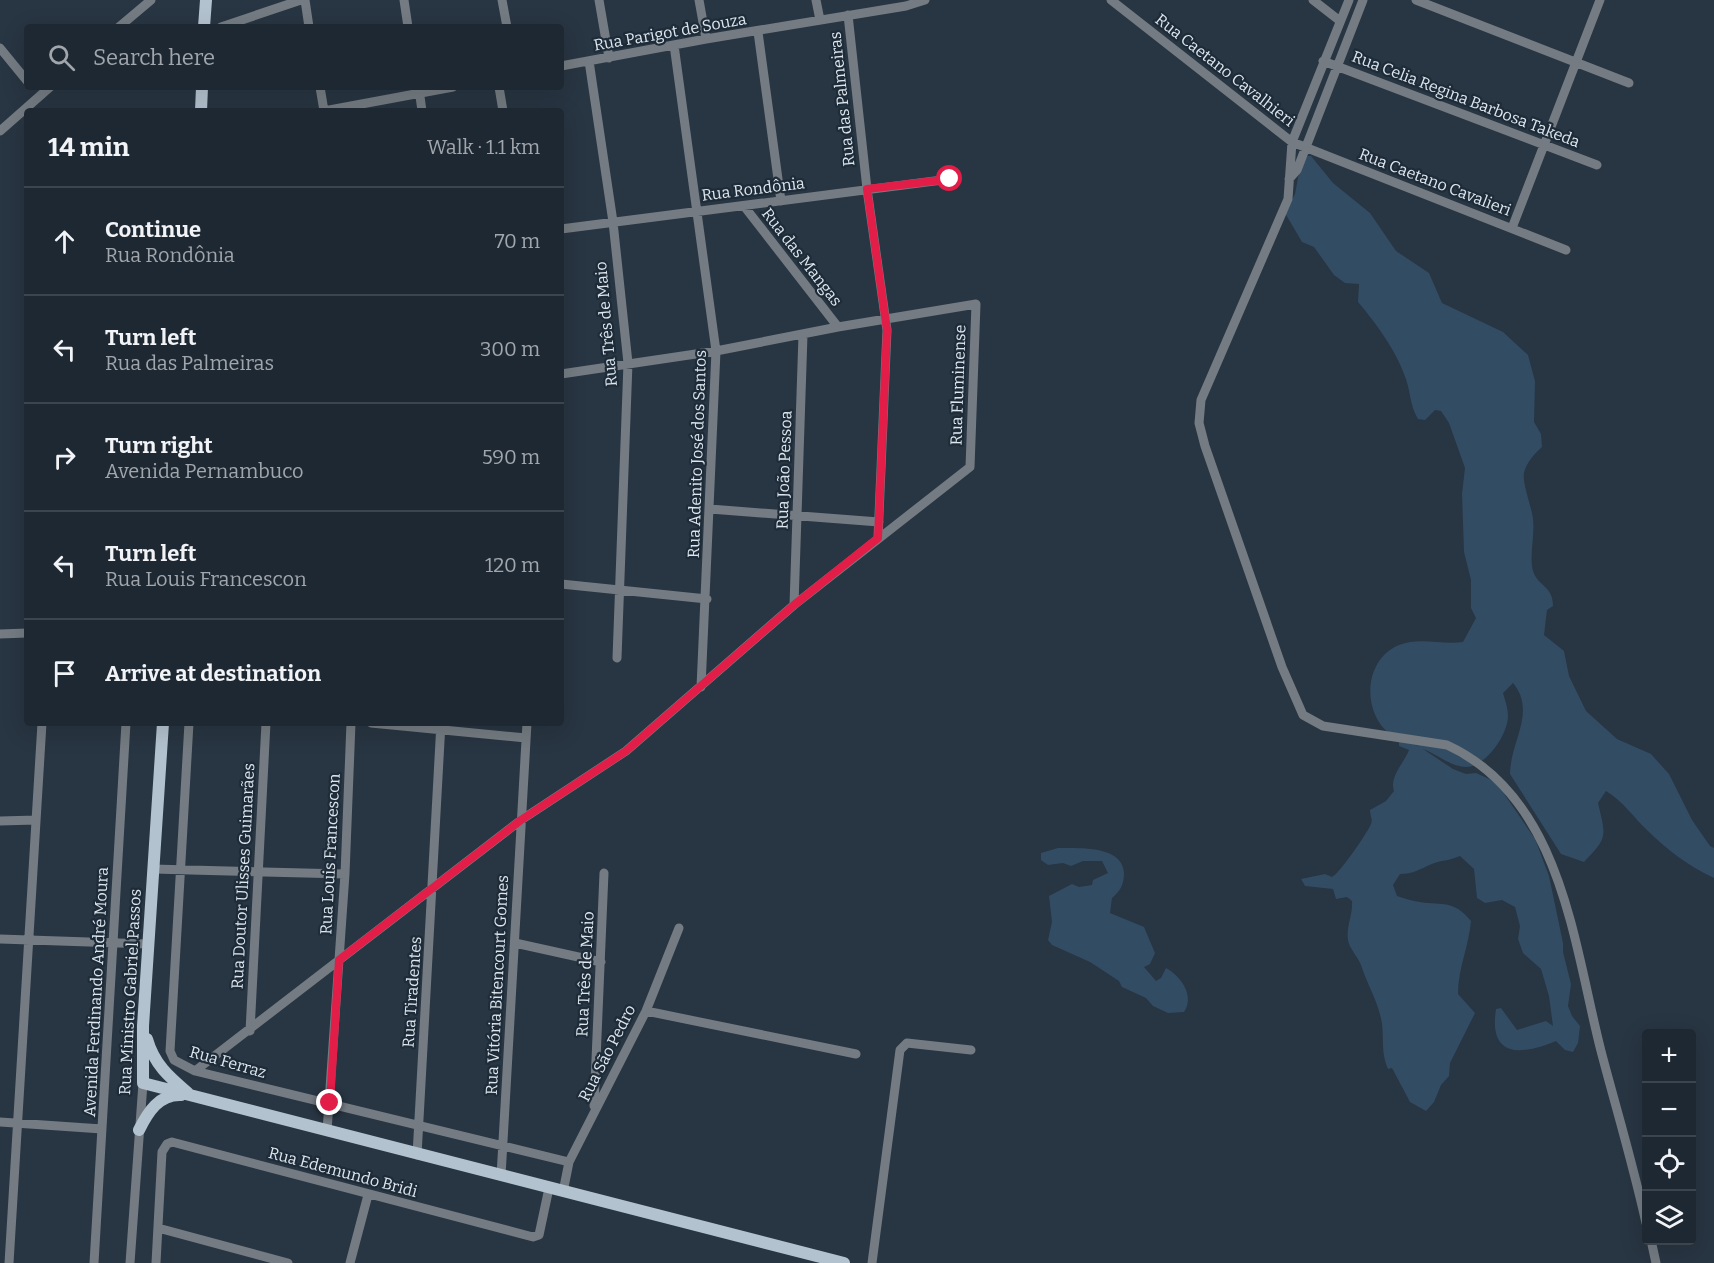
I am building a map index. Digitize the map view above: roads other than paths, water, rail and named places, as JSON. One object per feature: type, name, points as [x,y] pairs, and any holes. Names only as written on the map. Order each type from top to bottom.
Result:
[{"type":"main road","points":[[204,24],[206,0]]},
{"type":"main road","points":[[201,108],[202,90]]},
{"type":"main road","name":"Rua Ministro Gabriel Passos","points":[[143,1083],[143,1026],[163,726]]},
{"type":"main road","points":[[143,1026],[156,1062],[169,1077],[192,1096]]},
{"type":"main road","points":[[143,1083],[844,1263]]},
{"type":"main road","points":[[139,1130],[148,1112],[160,1100],[173,1095],[192,1096]]},
{"type":"street","points":[[123,24],[151,0]]},
{"type":"street","points":[[230,24],[303,0],[308,24]]},
{"type":"street","points":[[404,0],[408,24]]},
{"type":"street","points":[[502,0],[506,24]]},
{"type":"street","points":[[599,0],[609,58]]},
{"type":"street","points":[[699,0],[706,39]]},
{"type":"street","points":[[816,0],[820,20]]},
{"type":"street","name":"Rua Parigot de Souza","points":[[564,65],[906,6],[925,0]]},
{"type":"street","name":"Rua Caetano Cavalhieri","points":[[1111,0],[1292,142]]},
{"type":"street","points":[[1313,0],[1340,21]]},
{"type":"street","points":[[1349,0],[1292,142],[1288,169],[1290,179],[1288,199],[1201,400],[1199,423],[1282,667],[1303,716],[1323,726],[1447,745],[1466,754],[1490,769],[1510,793],[1551,858],[1642,1203]]},
{"type":"street","points":[[1290,179],[1297,170],[1363,0]]},
{"type":"street","points":[[1416,0],[1629,83]]},
{"type":"street","points":[[1512,228],[1600,0]]},
{"type":"street","name":"Rua das Palmeiras","points":[[848,15],[867,189],[887,330],[878,538]]},
{"type":"street","points":[[758,32],[781,201]]},
{"type":"street","name":"Rua Adenito José dos Santos","points":[[674,45],[716,351],[701,687]]},
{"type":"street","points":[[0,48],[24,77]]},
{"type":"street","name":"Rua Três de Maio","points":[[589,61],[613,222],[628,363],[622,590],[617,658]]},
{"type":"street","name":"Rua Celia Regina Barbosa Takeda","points":[[1323,61],[1598,165]]},
{"type":"street","points":[[34,90],[39,96]]},
{"type":"street","points":[[25,108],[46,90]]},
{"type":"street","points":[[320,90],[324,108]]},
{"type":"street","points":[[343,108],[419,90],[422,108]]},
{"type":"street","points":[[500,90],[502,108]]},
{"type":"street","points":[[0,130],[24,109]]},
{"type":"street","name":"Rua Caetano Cavalieri","points":[[1292,142],[1566,250]]},
{"type":"street","name":"Rua Rondônia","points":[[564,229],[950,179]]},
{"type":"street","name":"Rua das Mangas","points":[[744,206],[838,327]]},
{"type":"street","name":"Rua Fluminense","points":[[878,538],[970,467],[976,304],[885,319]]},
{"type":"street","points":[[564,374],[716,351],[885,319]]},
{"type":"street","name":"Rua João Pessoa","points":[[794,605],[804,335]]},
{"type":"street","points":[[710,509],[879,522]]},
{"type":"street","points":[[195,1071],[250,1031],[521,820],[626,751],[794,605],[878,538]]},
{"type":"street","points":[[564,584],[706,599]]},
{"type":"street","points":[[0,634],[24,633]]},
{"type":"street","points":[[9,1263],[42,726]]},
{"type":"street","name":"Avenida Ferdinando André Moura","points":[[94,1263],[126,726]]},
{"type":"street","name":"Rua Ferraz","points":[[189,726],[170,1051],[174,1060],[195,1071],[569,1162]]},
{"type":"street","name":"Rua Doutor Ulisses Guimarães","points":[[250,1031],[266,726]]},
{"type":"street","name":"Rua Louis Francescon","points":[[327,1131],[345,874],[351,726]]},
{"type":"street","points":[[441,726],[526,738]]},
{"type":"street","name":"Rua Tiradentes","points":[[417,1155],[434,888],[441,726]]},
{"type":"street","name":"Rua Vitória Bitencourt Gomes","points":[[501,1176],[527,726]]},
{"type":"street","points":[[0,821],[36,820]]},
{"type":"street","points":[[153,869],[345,874]]},
{"type":"street","name":"Rua Três de Maio","points":[[593,1112],[604,873]]},
{"type":"street","name":"Rua São Pedro","points":[[563,1192],[569,1162],[646,1011],[679,928]]},
{"type":"street","points":[[0,939],[148,944]]},
{"type":"street","points":[[515,943],[601,962]]},
{"type":"street","points":[[646,1011],[856,1054]]},
{"type":"street","points":[[872,1263],[900,1050],[907,1043],[971,1050]]},
{"type":"street","name":"Rua Ministro Gabriel Passos","points":[[130,1263],[143,1083]]},
{"type":"street","points":[[0,1122],[102,1129]]},
{"type":"street","name":"Rua Edemundo Bridi","points":[[158,1228],[162,1152],[166,1144],[180,1143],[521,1235],[539,1235],[549,1188]]},
{"type":"street","points":[[350,1263],[368,1195]]},
{"type":"street","points":[[156,1263],[158,1228],[288,1263]]},
{"type":"street","points":[[1652,1245],[1656,1263]]}]
